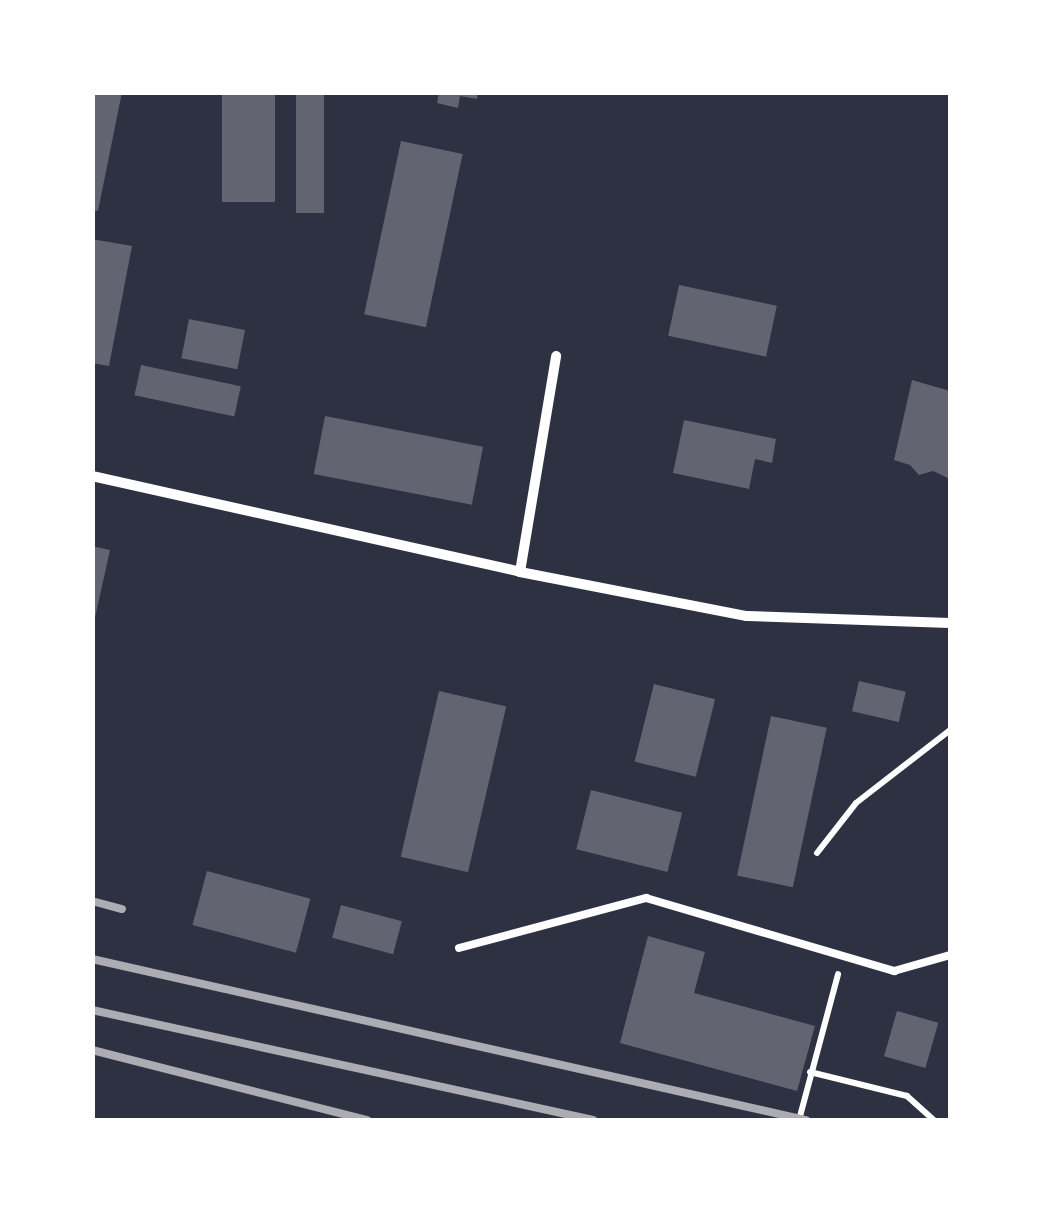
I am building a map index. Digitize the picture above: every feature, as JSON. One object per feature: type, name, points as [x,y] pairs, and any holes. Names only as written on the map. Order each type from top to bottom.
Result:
[{"type":"street","points":[[520,572],[556,356]]},
{"type":"street","points":[[92,476],[520,572],[747,616],[950,623]]},
{"type":"lane","points":[[459,948],[646,898],[894,971],[950,954]]},
{"type":"path","points":[[817,853],[856,803],[950,730]]},
{"type":"path","points":[[798,1120],[834,974]]},
{"type":"path","points":[[810,1072],[907,1096],[934,1120]]},
{"type":"building","points":[[92,92],[122,92],[98,211],[92,210]]},
{"type":"building","points":[[222,92],[275,92],[275,202],[222,202]]},
{"type":"building","points":[[296,92],[324,92],[324,213],[296,213]]},
{"type":"building","points":[[439,92],[478,92],[477,99],[460,96],[458,108],[437,103]]},
{"type":"building","points":[[401,141],[463,154],[426,327],[364,314]]},
{"type":"building","points":[[92,239],[132,246],[109,366],[92,363]]},
{"type":"building","points":[[679,285],[777,306],[766,357],[668,336]]},
{"type":"building","points":[[189,319],[245,330],[237,369],[181,358]]},
{"type":"building","points":[[141,365],[241,386],[234,417],[135,395]]},
{"type":"building","points":[[912,380],[950,391],[950,479],[933,471],[919,475],[910,465],[894,460]]},
{"type":"building","points":[[325,416],[483,447],[472,505],[314,474]]},
{"type":"building","points":[[684,420],[776,439],[772,463],[755,459],[749,489],[673,473]]},
{"type":"building","points":[[92,546],[110,550],[94,622],[92,622]]},
{"type":"building","points":[[859,681],[906,692],[899,722],[852,711]]},
{"type":"building","points":[[654,684],[715,699],[696,777],[635,762]]},
{"type":"building","points":[[439,691],[506,707],[468,872],[401,857]]},
{"type":"building","points":[[771,716],[827,728],[793,887],[737,875]]},
{"type":"building","points":[[591,790],[682,813],[667,872],[576,849]]},
{"type":"building","points":[[207,871],[310,899],[296,953],[193,925]]},
{"type":"building","points":[[341,905],[402,921],[393,954],[332,938]]},
{"type":"building","points":[[648,936],[705,952],[694,993],[815,1026],[797,1091],[620,1043]]},
{"type":"building","points":[[897,1011],[938,1023],[925,1068],[884,1056]]},
{"type":"railway","points":[[92,901],[122,909]]},
{"type":"railway","points":[[92,959],[806,1120]]},
{"type":"railway","points":[[92,1010],[593,1120]]},
{"type":"railway","points":[[92,1050],[367,1120]]}]
